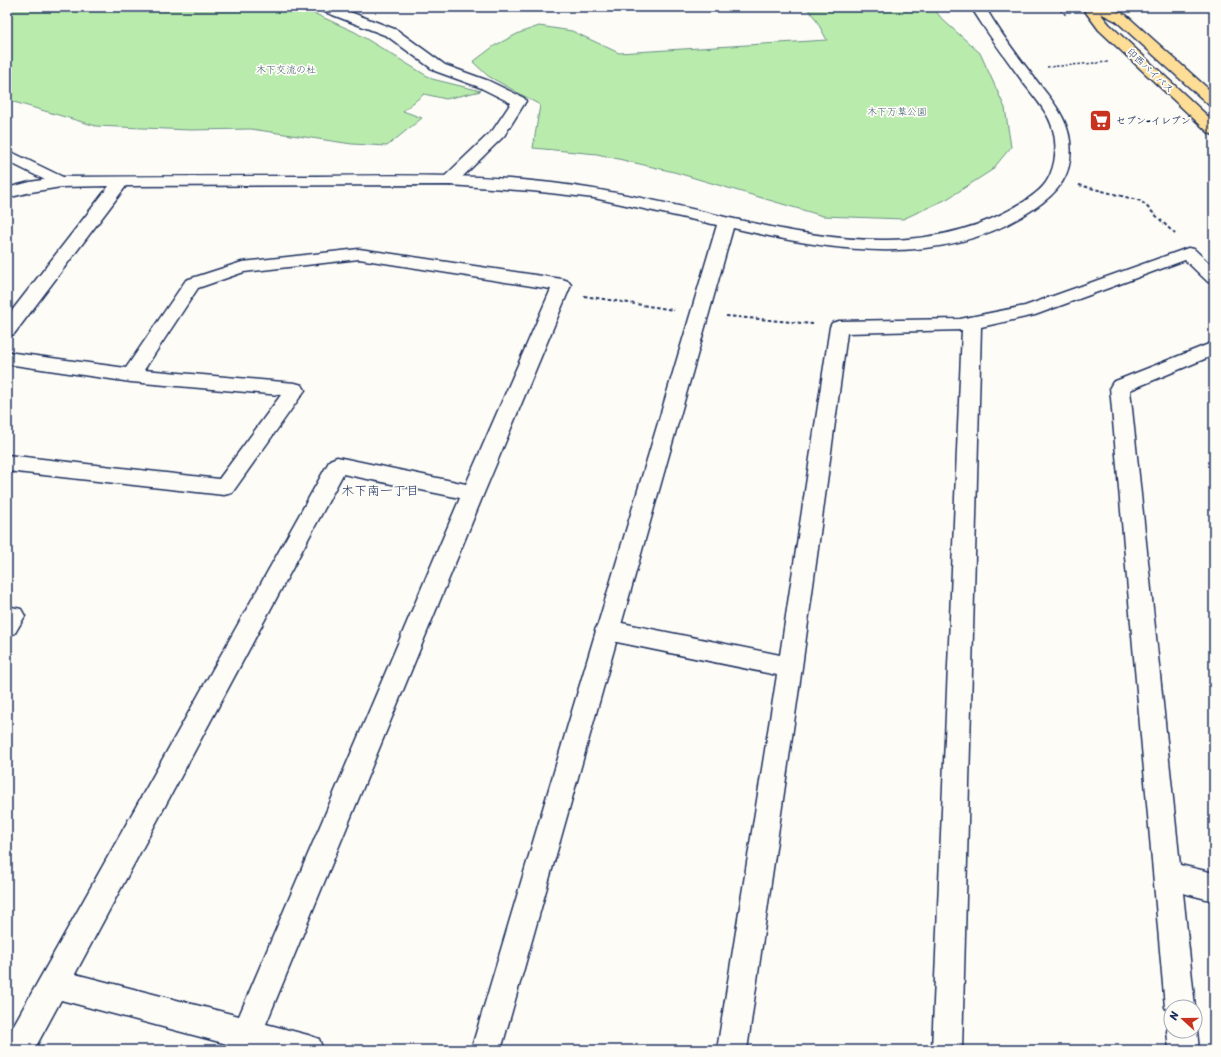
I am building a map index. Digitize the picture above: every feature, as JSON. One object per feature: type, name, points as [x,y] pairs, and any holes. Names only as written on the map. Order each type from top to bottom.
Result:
[{"type":"highway","name":"印西バイパス","points":[[1089,7],[1104,27],[1214,130]]},
{"type":"highway","name":"印西バイパス","points":[[1098,7],[1120,18],[1214,102]]},
{"type":"street","points":[[325,7],[392,33],[440,68],[484,84],[519,101],[499,133],[450,180]]},
{"type":"street","points":[[7,193],[30,187],[61,182],[450,180],[489,182],[583,192],[782,235],[833,243],[876,245],[950,239],[978,232],[1001,222],[1023,210],[1040,197],[1053,186],[1061,167],[1064,147],[1061,129],[1054,114],[989,26],[978,7]]},
{"type":"street","points":[[7,155],[61,182]]},
{"type":"street","points":[[7,330],[120,181]]},
{"type":"street","points":[[486,1050],[726,222]]},
{"type":"street","points":[[732,1050],[790,667],[839,327],[960,325],[1029,311],[1188,253],[1214,278]]},
{"type":"street","points":[[131,375],[192,284],[242,267],[359,254],[562,285],[473,492],[243,1042]]},
{"type":"street","points":[[947,1050],[972,323]]},
{"type":"street","points":[[1179,999],[1120,388],[1214,348]]},
{"type":"street","points":[[7,358],[131,375],[295,390],[224,487],[7,463]]},
{"type":"street","points":[[17,1050],[337,465],[473,492]]},
{"type":"street","points":[[7,616],[13,616],[7,626]]},
{"type":"street","points":[[607,630],[790,667]]},
{"type":"street","points":[[1167,876],[1214,887]]},
{"type":"street","points":[[54,983],[243,1042],[308,1050]]},
{"type":"street","points":[[1183,1039],[1184,1050]]},
{"type":"path","points":[[1047,67],[1109,62]]},
{"type":"path","points":[[1074,183],[1141,201],[1184,244],[1188,253]]},
{"type":"green space","name":"木下交流の杜","points":[[7,7],[300,7],[355,32],[432,79],[481,91],[446,99],[424,94],[403,111],[422,118],[387,146],[352,144],[251,129],[190,130],[96,126],[7,100]]},
{"type":"green space","name":"木下万葉公園","points":[[806,7],[932,7],[943,20],[980,53],[1005,108],[1011,147],[992,170],[947,199],[903,219],[823,216],[674,172],[597,154],[533,148],[540,105],[488,76],[473,62],[494,46],[519,33],[539,26],[572,31],[619,53],[827,40],[815,18]]},
{"type":"place","name":"セブン-イレブン","points":[[1100,121]]},
{"type":"district","name":"木下南一丁目","points":[[380,490]]}]
